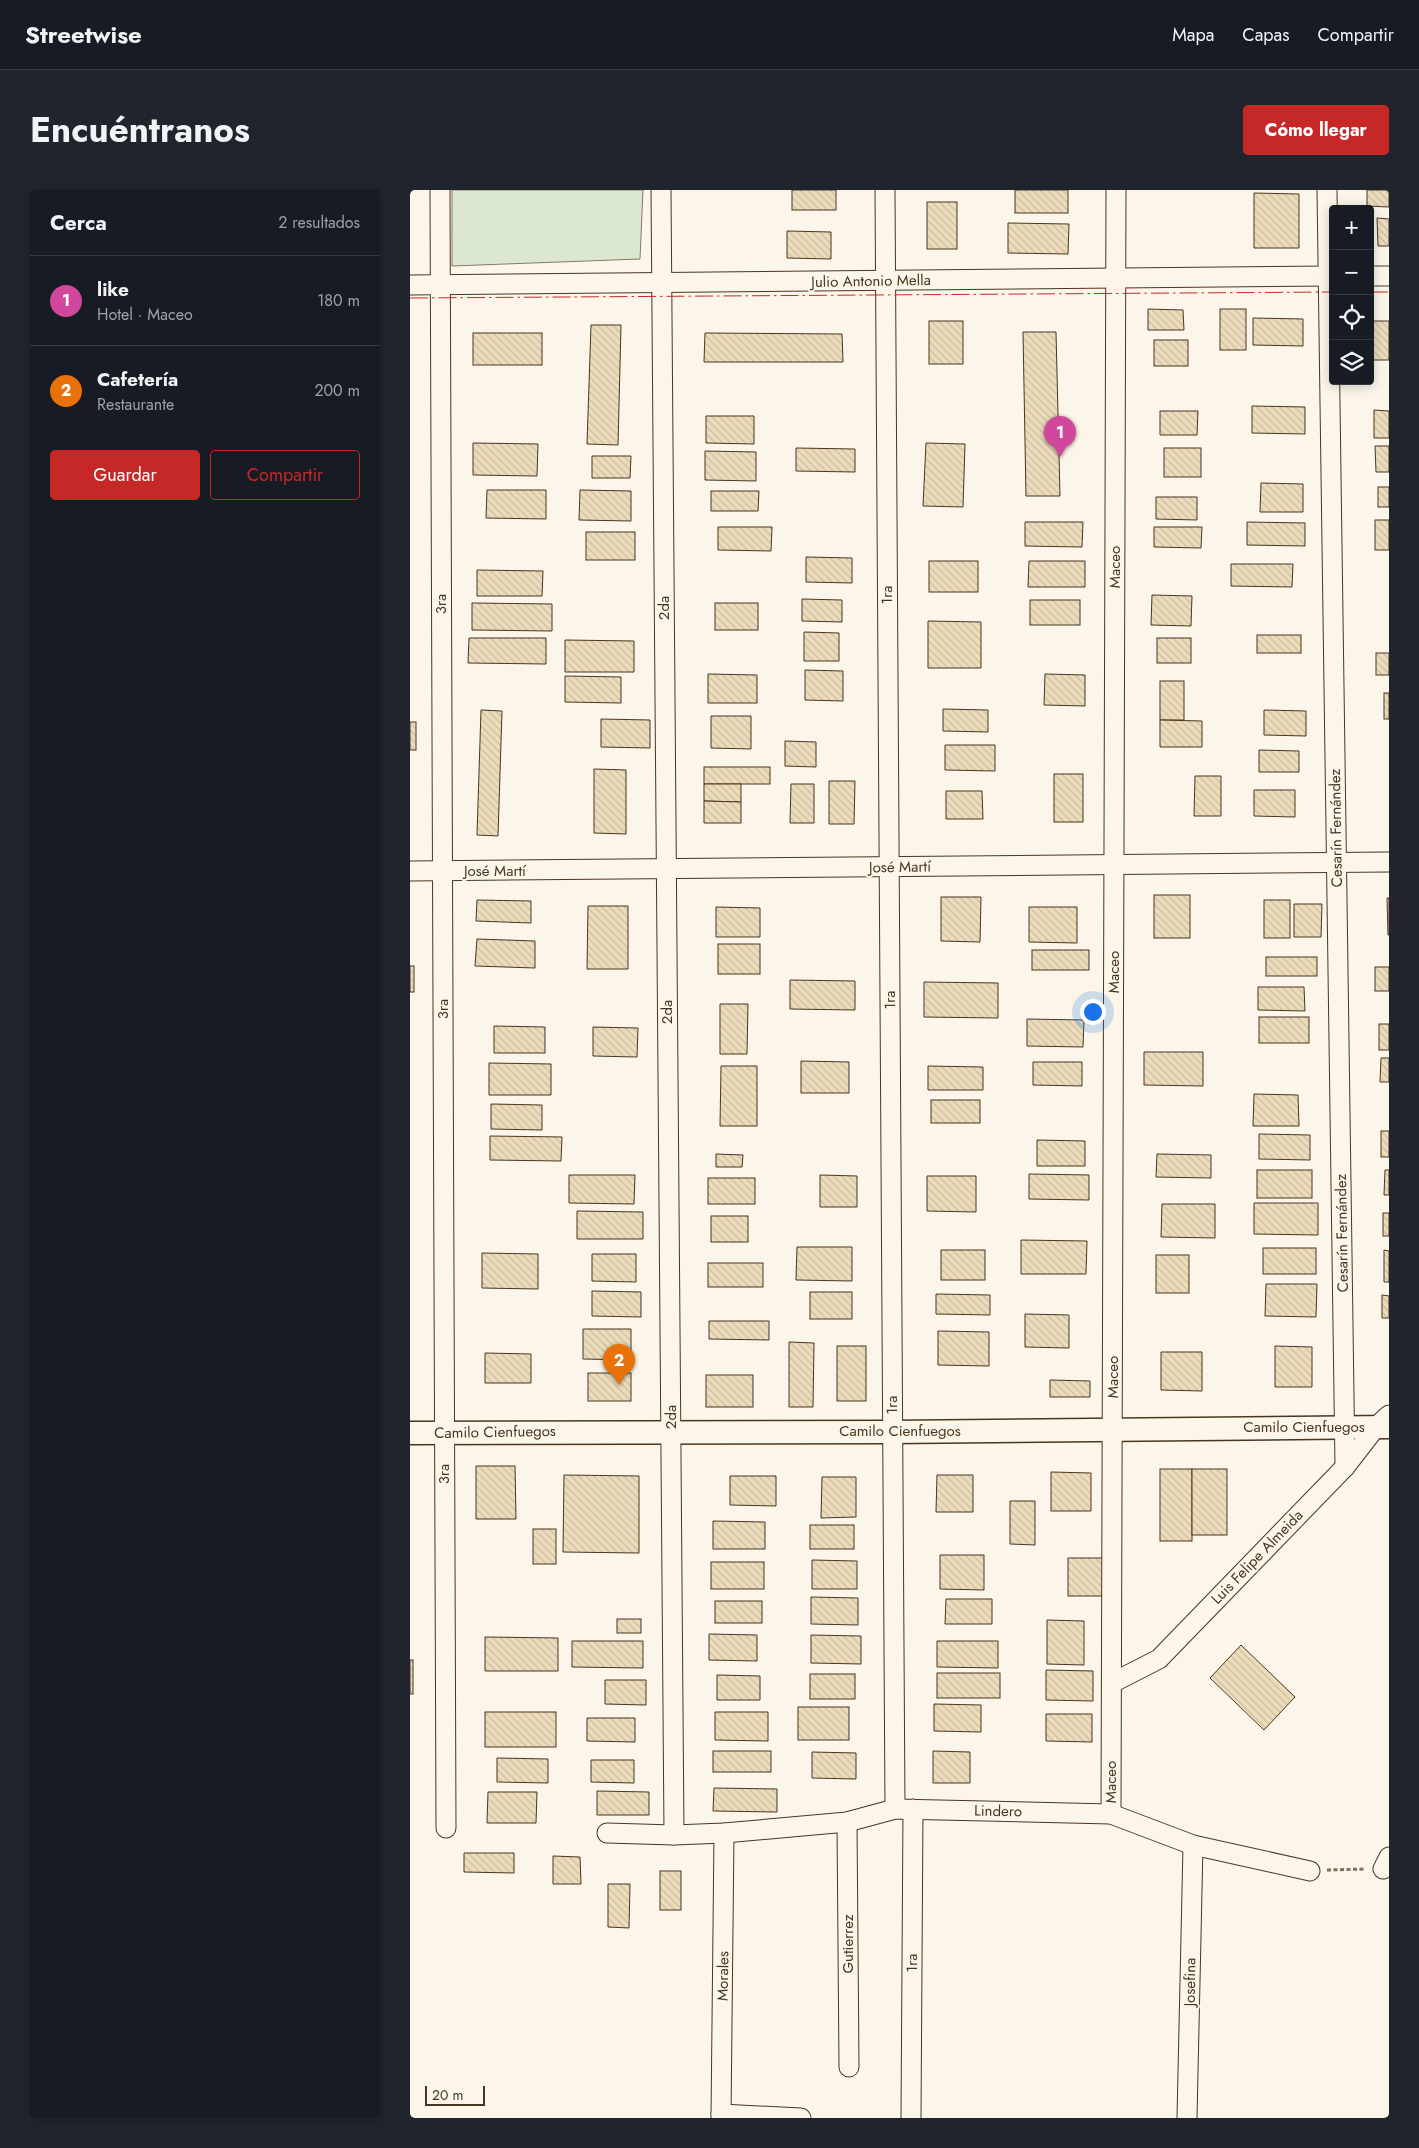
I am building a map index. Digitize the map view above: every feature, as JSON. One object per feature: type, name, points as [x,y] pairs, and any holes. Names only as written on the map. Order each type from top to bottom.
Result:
[{"type":"street","name":"3ra","points":[[440,190],[446,1828]]},
{"type":"street","name":"2da","points":[[661,190],[674,1835]]},
{"type":"street","name":"1ra","points":[[885,190],[892,1432],[904,1809],[911,2118]]},
{"type":"street","name":"Maceo","points":[[1111,1814],[1116,190]]},
{"type":"street","name":"Cesarín Fernández","points":[[1327,190],[1329,250]]},
{"type":"street","name":"Julio Antonio Mella","points":[[410,285],[1329,276]]},
{"type":"street","points":[[1374,276],[1389,276]]},
{"type":"street","name":"Cesarín Fernández","points":[[1330,295],[1345,1466]]},
{"type":"street","name":"José Martí","points":[[410,871],[1389,862]]},
{"type":"street","name":"Camilo Cienfuegos","points":[[410,1433],[892,1432],[1112,1428],[1345,1427],[1385,1423]]},
{"type":"street","name":"Luis Felipe Almeida","points":[[1112,1683],[1159,1659],[1385,1423]]},
{"type":"street","name":"Lindero","points":[[607,1833],[674,1835],[724,1833],[847,1822],[904,1809],[1111,1814],[1193,1845],[1310,1871]]},
{"type":"street","name":"Gutierrez","points":[[847,1822],[849,2067]]},
{"type":"street","name":"Morales","points":[[721,2116],[724,1833]]},
{"type":"street","name":"Josefina","points":[[1187,2118],[1193,1845]]},
{"type":"street","points":[[721,2116],[801,2118]]},
{"type":"path","points":[[1310,1871],[1386,1863]]},
{"type":"green space","points":[[452,190],[643,190],[640,259],[452,266]]},
{"type":"building","points":[[792,190],[836,190],[836,210],[792,210]]},
{"type":"building","points":[[1015,190],[1068,190],[1068,213],[1015,213]]},
{"type":"building","points":[[1367,190],[1389,190],[1389,207],[1367,205]]},
{"type":"building","points":[[1254,193],[1299,194],[1299,248],[1254,248]]},
{"type":"building","points":[[927,202],[957,202],[957,249],[927,249]]},
{"type":"building","points":[[1377,218],[1389,219],[1389,246],[1378,246]]},
{"type":"building","points":[[1008,223],[1069,224],[1068,254],[1008,253]]},
{"type":"building","points":[[787,231],[831,232],[831,259],[787,258]]},
{"type":"building","points":[[1148,309],[1183,310],[1184,330],[1148,330]]},
{"type":"building","points":[[1220,309],[1246,309],[1246,350],[1220,350]]},
{"type":"building","points":[[1253,318],[1303,319],[1303,346],[1253,345]]},
{"type":"building","points":[[929,321],[963,321],[963,364],[929,364]]},
{"type":"building","points":[[1374,321],[1389,321],[1389,360],[1374,360]]},
{"type":"building","points":[[591,325],[621,325],[618,445],[587,444]]},
{"type":"building","points":[[1023,332],[1056,332],[1060,496],[1026,496]]},
{"type":"building","points":[[473,333],[542,333],[542,365],[473,365]]},
{"type":"building","points":[[705,333],[842,334],[843,362],[704,362]]},
{"type":"building","points":[[1154,340],[1188,340],[1188,366],[1154,366]]},
{"type":"building","points":[[1252,406],[1305,407],[1305,434],[1252,433]]},
{"type":"building","points":[[1374,410],[1389,411],[1389,438],[1374,438]]},
{"type":"building","points":[[1160,411],[1198,411],[1197,435],[1160,435]]},
{"type":"building","points":[[706,416],[754,416],[754,444],[706,443]]},
{"type":"building","points":[[473,443],[538,444],[537,476],[473,475]]},
{"type":"building","points":[[926,443],[965,444],[963,507],[923,506]]},
{"type":"building","points":[[1375,446],[1389,446],[1389,472],[1376,472]]},
{"type":"building","points":[[796,448],[855,449],[855,472],[796,471]]},
{"type":"building","points":[[1164,448],[1201,448],[1201,477],[1164,477]]},
{"type":"building","points":[[705,451],[756,452],[756,481],[705,480]]},
{"type":"building","points":[[592,456],[631,456],[630,478],[592,478]]},
{"type":"building","points":[[1261,483],[1303,484],[1303,512],[1260,512]]},
{"type":"building","points":[[1378,487],[1389,487],[1389,507],[1378,507]]},
{"type":"building","points":[[487,490],[546,490],[546,519],[486,518]]},
{"type":"building","points":[[580,490],[631,491],[631,521],[579,520]]},
{"type":"building","points":[[711,491],[759,491],[758,511],[711,511]]},
{"type":"building","points":[[1156,497],[1197,497],[1197,520],[1156,519]]},
{"type":"building","points":[[1375,520],[1389,520],[1389,550],[1375,550]]},
{"type":"building","points":[[1025,522],[1083,522],[1082,547],[1025,546]]},
{"type":"building","points":[[1247,522],[1305,523],[1305,546],[1247,545]]},
{"type":"building","points":[[718,527],[772,527],[771,551],[718,550]]},
{"type":"building","points":[[1154,527],[1202,527],[1201,548],[1154,547]]},
{"type":"building","points":[[586,532],[635,532],[635,560],[586,560]]},
{"type":"building","points":[[806,557],[852,558],[852,583],[806,582]]},
{"type":"building","points":[[929,561],[978,561],[978,592],[929,592]]},
{"type":"building","points":[[1029,561],[1085,561],[1085,587],[1028,587]]},
{"type":"building","points":[[1231,564],[1293,564],[1292,587],[1231,586]]},
{"type":"building","points":[[477,570],[543,571],[542,596],[477,596]]},
{"type":"building","points":[[1152,595],[1192,596],[1191,626],[1151,625]]},
{"type":"building","points":[[802,599],[842,600],[842,622],[802,621]]},
{"type":"building","points":[[1030,600],[1080,600],[1080,625],[1030,625]]},
{"type":"building","points":[[472,603],[552,604],[552,631],[472,630]]},
{"type":"building","points":[[715,603],[758,603],[758,630],[715,630]]},
{"type":"building","points":[[928,621],[981,622],[981,668],[928,668]]},
{"type":"building","points":[[804,632],[839,633],[839,661],[804,661]]},
{"type":"building","points":[[1257,635],[1301,635],[1301,653],[1257,653]]},
{"type":"building","points":[[469,638],[546,638],[546,664],[468,663]]},
{"type":"building","points":[[1157,638],[1191,638],[1191,663],[1157,663]]},
{"type":"building","points":[[565,640],[634,641],[634,672],[565,672]]},
{"type":"building","points":[[1376,653],[1389,653],[1389,675],[1376,675]]},
{"type":"building","points":[[805,670],[843,671],[843,701],[805,700]]},
{"type":"building","points":[[708,674],[757,675],[757,703],[708,703]]},
{"type":"building","points":[[1045,674],[1085,675],[1085,706],[1044,705]]},
{"type":"building","points":[[565,676],[621,677],[621,703],[565,702]]},
{"type":"building","points":[[1160,681],[1184,681],[1184,720],[1160,720]]},
{"type":"building","points":[[1384,693],[1389,693],[1389,719],[1384,719]]},
{"type":"building","points":[[943,709],[988,710],[988,732],[943,731]]},
{"type":"building","points":[[481,710],[502,711],[498,836],[477,835]]},
{"type":"building","points":[[1264,710],[1306,711],[1306,736],[1264,735]]},
{"type":"building","points":[[711,716],[751,716],[751,749],[711,748]]},
{"type":"building","points":[[601,719],[650,720],[650,748],[601,747]]},
{"type":"building","points":[[1160,720],[1202,721],[1202,747],[1160,747]]},
{"type":"building","points":[[410,722],[416,722],[416,750],[410,750]]},
{"type":"building","points":[[785,741],[816,742],[816,767],[785,766]]},
{"type":"building","points":[[945,745],[995,745],[995,771],[945,770]]},
{"type":"building","points":[[1259,750],[1299,751],[1299,772],[1259,772]]},
{"type":"building","points":[[704,767],[770,767],[770,784],[704,784]]},
{"type":"building","points":[[594,769],[626,770],[626,834],[594,833]]},
{"type":"building","points":[[1054,774],[1083,774],[1083,822],[1054,822]]},
{"type":"building","points":[[1195,776],[1221,776],[1221,816],[1194,816]]},
{"type":"building","points":[[829,781],[855,781],[854,824],[829,824]]},
{"type":"building","points":[[704,784],[741,784],[741,802],[704,801]]},
{"type":"building","points":[[791,784],[814,784],[814,823],[790,823]]},
{"type":"building","points":[[1254,790],[1295,790],[1295,817],[1254,816]]},
{"type":"building","points":[[946,791],[982,791],[983,819],[946,819]]},
{"type":"building","points":[[704,801],[741,802],[741,823],[704,823]]},
{"type":"building","points":[[1154,895],[1190,895],[1190,938],[1154,938]]},
{"type":"building","points":[[941,897],[981,897],[980,942],[941,941]]},
{"type":"building","points":[[1387,898],[1389,898],[1389,935],[1388,935]]},
{"type":"building","points":[[477,900],[531,901],[531,923],[476,921]]},
{"type":"building","points":[[1264,900],[1290,900],[1290,938],[1264,938]]},
{"type":"building","points":[[1294,904],[1322,904],[1321,937],[1294,937]]},
{"type":"building","points":[[588,906],[628,906],[628,969],[587,969]]},
{"type":"building","points":[[716,907],[760,908],[760,937],[716,937]]},
{"type":"building","points":[[1029,907],[1077,907],[1077,943],[1029,942]]},
{"type":"building","points":[[477,939],[535,941],[535,968],[475,966]]},
{"type":"building","points":[[718,944],[760,944],[760,974],[718,974]]},
{"type":"building","points":[[1032,950],[1089,950],[1089,970],[1032,970]]},
{"type":"building","points":[[1266,957],[1317,957],[1317,976],[1266,976]]},
{"type":"building","points":[[410,966],[414,966],[414,992],[410,992]]},
{"type":"building","points":[[1375,967],[1389,967],[1389,991],[1375,991]]},
{"type":"building","points":[[790,980],[855,981],[855,1010],[790,1009]]},
{"type":"building","points":[[924,982],[998,983],[998,1018],[924,1017]]},
{"type":"building","points":[[1258,987],[1304,987],[1305,1011],[1258,1010]]},
{"type":"building","points":[[720,1004],[748,1004],[747,1054],[720,1054]]},
{"type":"building","points":[[1259,1017],[1309,1017],[1309,1043],[1259,1043]]},
{"type":"building","points":[[1027,1019],[1084,1020],[1083,1047],[1027,1046]]},
{"type":"building","points":[[1379,1024],[1389,1024],[1389,1050],[1379,1050]]},
{"type":"building","points":[[494,1026],[545,1027],[545,1053],[494,1053]]},
{"type":"building","points":[[593,1027],[638,1028],[637,1057],[593,1056]]},
{"type":"building","points":[[1144,1052],[1203,1052],[1203,1086],[1144,1085]]},
{"type":"building","points":[[1381,1058],[1389,1058],[1389,1082],[1380,1082]]},
{"type":"building","points":[[801,1061],[849,1062],[849,1093],[801,1093]]},
{"type":"building","points":[[1033,1062],[1082,1062],[1082,1086],[1033,1085]]},
{"type":"building","points":[[489,1063],[551,1064],[551,1095],[489,1095]]},
{"type":"building","points":[[721,1066],[757,1066],[757,1126],[720,1126]]},
{"type":"building","points":[[928,1066],[983,1067],[983,1090],[928,1090]]},
{"type":"building","points":[[1254,1094],[1298,1095],[1299,1126],[1253,1126]]},
{"type":"building","points":[[931,1100],[980,1100],[980,1123],[931,1123]]},
{"type":"building","points":[[491,1104],[542,1105],[542,1130],[491,1129]]},
{"type":"building","points":[[1381,1131],[1389,1131],[1389,1157],[1381,1157]]},
{"type":"building","points":[[1259,1134],[1310,1135],[1310,1160],[1259,1159]]},
{"type":"building","points":[[490,1136],[562,1137],[561,1161],[490,1160]]},
{"type":"building","points":[[1037,1140],[1085,1141],[1085,1166],[1037,1166]]},
{"type":"building","points":[[716,1154],[743,1155],[742,1167],[716,1167]]},
{"type":"building","points":[[1157,1154],[1211,1155],[1211,1178],[1156,1177]]},
{"type":"building","points":[[1257,1170],[1312,1170],[1312,1198],[1257,1198]]},
{"type":"building","points":[[1385,1170],[1389,1170],[1389,1195],[1384,1195]]},
{"type":"building","points":[[1029,1174],[1089,1175],[1089,1200],[1029,1199]]},
{"type":"building","points":[[569,1175],[635,1175],[634,1204],[569,1203]]},
{"type":"building","points":[[820,1175],[857,1176],[857,1207],[820,1207]]},
{"type":"building","points":[[927,1176],[976,1176],[976,1212],[927,1211]]},
{"type":"building","points":[[708,1178],[755,1178],[755,1204],[708,1204]]},
{"type":"building","points":[[1254,1203],[1318,1203],[1318,1235],[1254,1234]]},
{"type":"building","points":[[1162,1204],[1215,1204],[1215,1238],[1161,1237]]},
{"type":"building","points":[[577,1211],[643,1212],[643,1239],[577,1239]]},
{"type":"building","points":[[1383,1213],[1389,1213],[1389,1236],[1383,1236]]},
{"type":"building","points":[[711,1216],[748,1216],[748,1242],[711,1242]]},
{"type":"building","points":[[1021,1240],[1087,1241],[1086,1274],[1021,1274]]},
{"type":"building","points":[[797,1247],[852,1247],[852,1281],[796,1280]]},
{"type":"building","points":[[1263,1248],[1316,1248],[1316,1274],[1263,1274]]},
{"type":"building","points":[[941,1250],[985,1250],[985,1280],[941,1280]]},
{"type":"building","points":[[1384,1250],[1389,1251],[1389,1282],[1384,1282]]},
{"type":"building","points":[[482,1253],[538,1254],[538,1289],[482,1288]]},
{"type":"building","points":[[592,1254],[636,1254],[636,1282],[592,1281]]},
{"type":"building","points":[[1156,1255],[1189,1255],[1189,1293],[1156,1293]]},
{"type":"building","points":[[708,1263],[763,1263],[763,1287],[708,1287]]},
{"type":"building","points":[[1266,1284],[1317,1284],[1316,1317],[1265,1316]]},
{"type":"building","points":[[592,1291],[641,1292],[641,1317],[592,1316]]},
{"type":"building","points":[[810,1292],[852,1292],[852,1319],[810,1319]]},
{"type":"building","points":[[936,1294],[990,1295],[990,1315],[936,1314]]},
{"type":"building","points":[[1382,1295],[1389,1296],[1389,1318],[1382,1318]]},
{"type":"building","points":[[1025,1314],[1069,1315],[1069,1348],[1025,1347]]},
{"type":"building","points":[[709,1321],[769,1321],[769,1340],[709,1339]]},
{"type":"building","points":[[583,1329],[631,1329],[631,1360],[583,1359]]},
{"type":"building","points":[[938,1331],[989,1332],[989,1366],[938,1365]]},
{"type":"building","points":[[789,1342],[814,1343],[813,1407],[789,1407]]},
{"type":"building","points":[[837,1346],[866,1346],[866,1401],[837,1401]]},
{"type":"building","points":[[1275,1346],[1312,1347],[1312,1387],[1275,1387]]},
{"type":"building","points":[[1161,1352],[1202,1352],[1202,1391],[1161,1390]]},
{"type":"building","points":[[485,1353],[531,1354],[531,1383],[485,1383]]},
{"type":"building","points":[[588,1373],[631,1373],[631,1401],[588,1401]]},
{"type":"building","points":[[706,1375],[753,1375],[753,1407],[706,1407]]},
{"type":"building","points":[[1050,1380],[1090,1381],[1090,1397],[1050,1397]]},
{"type":"building","points":[[476,1466],[515,1466],[516,1519],[476,1519]]},
{"type":"building","points":[[1160,1469],[1192,1469],[1192,1541],[1160,1541]]},
{"type":"building","points":[[1192,1469],[1227,1469],[1227,1535],[1192,1535]]},
{"type":"building","points":[[1051,1472],[1091,1473],[1091,1511],[1051,1511]]},
{"type":"building","points":[[564,1475],[639,1476],[639,1553],[563,1552]]},
{"type":"building","points":[[937,1475],[973,1475],[973,1512],[936,1512]]},
{"type":"building","points":[[730,1476],[776,1476],[776,1506],[730,1505]]},
{"type":"building","points":[[822,1477],[856,1477],[856,1517],[821,1518]]},
{"type":"building","points":[[1010,1501],[1035,1501],[1035,1545],[1010,1544]]},
{"type":"building","points":[[713,1521],[765,1522],[765,1549],[713,1549]]},
{"type":"building","points":[[810,1525],[854,1525],[854,1549],[810,1549]]},
{"type":"building","points":[[533,1529],[556,1529],[556,1564],[533,1564]]},
{"type":"building","points":[[940,1555],[984,1555],[984,1590],[940,1589]]},
{"type":"building","points":[[1068,1558],[1105,1558],[1105,1596],[1068,1596]]},
{"type":"building","points":[[812,1560],[857,1561],[857,1589],[812,1589]]},
{"type":"building","points":[[711,1562],[764,1562],[764,1589],[711,1589]]},
{"type":"building","points":[[811,1597],[858,1598],[858,1625],[811,1624]]},
{"type":"building","points":[[946,1599],[992,1599],[992,1624],[945,1624]]},
{"type":"building","points":[[715,1601],[762,1601],[762,1623],[715,1623]]},
{"type":"building","points":[[617,1619],[641,1619],[641,1633],[617,1633]]},
{"type":"building","points":[[1047,1620],[1084,1621],[1084,1665],[1047,1664]]},
{"type":"building","points":[[709,1634],[757,1635],[757,1661],[709,1660]]},
{"type":"building","points":[[811,1635],[861,1636],[861,1664],[811,1663]]},
{"type":"building","points":[[485,1637],[558,1638],[558,1671],[485,1671]]},
{"type":"building","points":[[572,1641],[643,1641],[643,1668],[572,1667]]},
{"type":"building","points":[[937,1641],[998,1641],[998,1668],[937,1667]]},
{"type":"building","points":[[1241,1645],[1295,1697],[1264,1730],[1210,1678]]},
{"type":"building","points":[[410,1660],[413,1660],[413,1694],[410,1694]]},
{"type":"building","points":[[1046,1670],[1093,1671],[1093,1701],[1046,1700]]},
{"type":"building","points":[[937,1673],[1000,1673],[1000,1698],[937,1698]]},
{"type":"building","points":[[810,1674],[855,1674],[855,1699],[810,1699]]},
{"type":"building","points":[[717,1675],[760,1676],[760,1700],[717,1700]]},
{"type":"building","points":[[605,1680],[646,1680],[646,1705],[605,1704]]},
{"type":"building","points":[[934,1704],[981,1705],[981,1732],[934,1731]]},
{"type":"building","points":[[798,1707],[849,1707],[849,1740],[798,1740]]},
{"type":"building","points":[[485,1712],[556,1712],[556,1747],[485,1747]]},
{"type":"building","points":[[715,1712],[768,1712],[768,1741],[715,1740]]},
{"type":"building","points":[[1046,1714],[1092,1714],[1092,1742],[1046,1741]]},
{"type":"building","points":[[587,1718],[635,1718],[635,1742],[587,1741]]},
{"type":"building","points":[[713,1751],[771,1751],[771,1772],[713,1772]]},
{"type":"building","points":[[933,1751],[970,1752],[970,1783],[933,1783]]},
{"type":"building","points":[[812,1752],[856,1753],[856,1779],[812,1778]]},
{"type":"building","points":[[497,1758],[548,1759],[548,1783],[497,1782]]},
{"type":"building","points":[[591,1760],[634,1760],[634,1783],[591,1782]]},
{"type":"building","points":[[714,1788],[777,1789],[777,1812],[713,1811]]},
{"type":"building","points":[[597,1791],[649,1792],[649,1815],[597,1815]]},
{"type":"building","points":[[488,1792],[537,1792],[536,1823],[487,1823]]},
{"type":"building","points":[[464,1853],[514,1853],[514,1873],[464,1872]]},
{"type":"building","points":[[553,1856],[580,1857],[581,1884],[553,1884]]},
{"type":"building","points":[[660,1871],[681,1871],[681,1910],[660,1910]]},
{"type":"building","points":[[608,1884],[630,1884],[629,1928],[608,1927]]},
{"type":"power","points":[[410,298],[1329,292]]},
{"type":"power","points":[[1374,292],[1389,292]]},
{"type":"place","name":"like","points":[[1060,457]]},
{"type":"place","name":"Cafetería","points":[[619,1385]]}]
